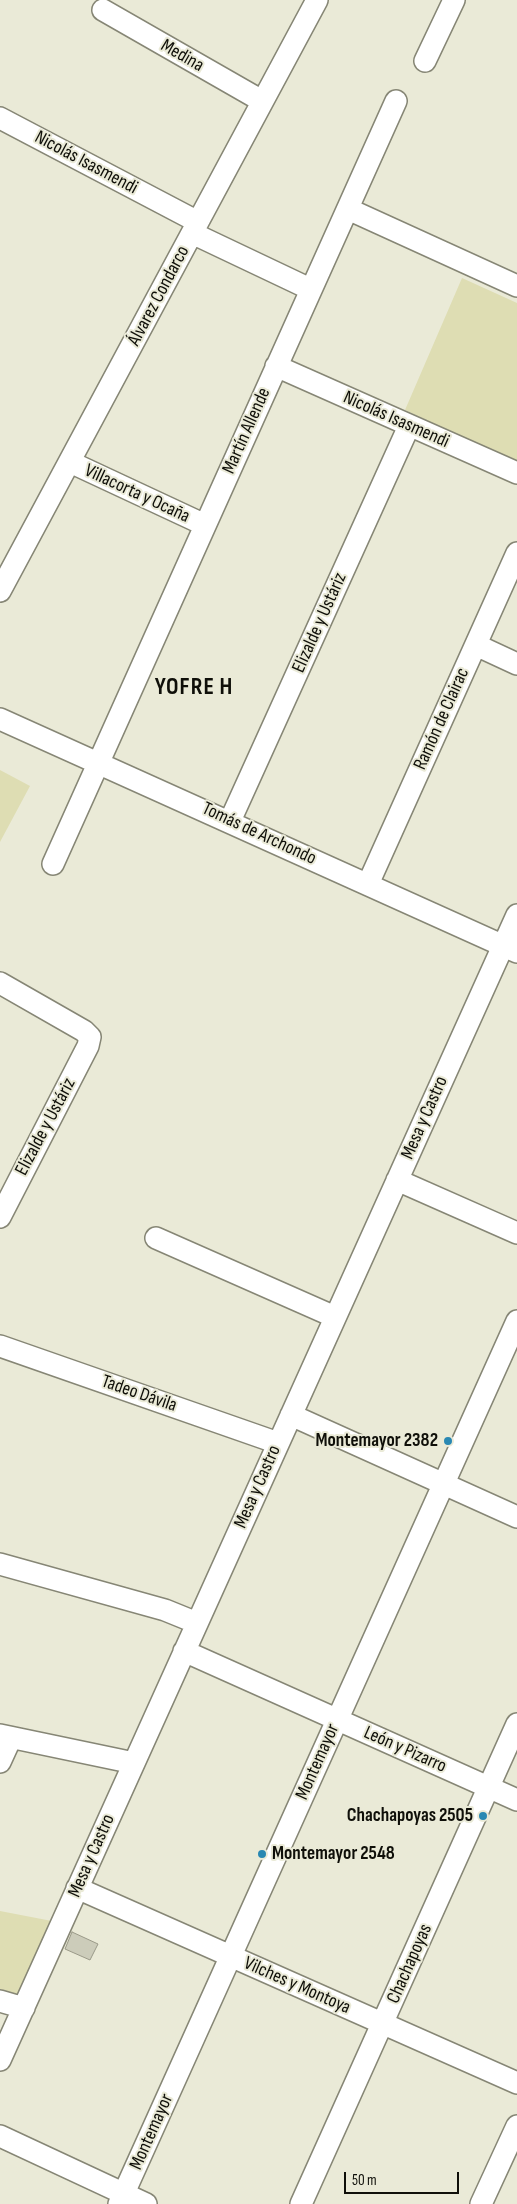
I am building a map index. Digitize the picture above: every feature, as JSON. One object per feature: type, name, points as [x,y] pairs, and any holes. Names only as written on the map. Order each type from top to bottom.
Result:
[{"type":"street","name":"Álvarez Condarco","points":[[0,592],[317,0]]},
{"type":"street","points":[[425,62],[454,0]]},
{"type":"street","name":"Medina","points":[[103,10],[262,101]]},
{"type":"street","name":"Martín Allende","points":[[53,864],[396,101]]},
{"type":"street","name":"Nicolás Isasmendi","points":[[0,118],[310,289]]},
{"type":"street","points":[[348,209],[517,286]]},
{"type":"street","name":"Nicolás Isasmendi","points":[[276,366],[517,473]]},
{"type":"street","name":"Elizalde y Ustáriz","points":[[230,821],[410,426]]},
{"type":"street","name":"Villacorta y Ocaña","points":[[70,462],[205,525]]},
{"type":"street","name":"Ramón de Clairac","points":[[368,884],[517,553]]},
{"type":"street","points":[[476,645],[517,664]]},
{"type":"street","name":"Tomás de Archondo","points":[[0,719],[510,948]]},
{"type":"street","name":"Mesa y Castro","points":[[0,2060],[397,1180],[510,948],[517,915]]},
{"type":"street","name":"Elizalde y Ustáriz","points":[[0,983],[84,1031],[90,1037],[88,1046],[0,1217]]},
{"type":"street","points":[[397,1180],[517,1233]]},
{"type":"street","points":[[156,1238],[335,1317]]},
{"type":"street","name":"Montemayor","points":[[121,2199],[517,1320]]},
{"type":"street","name":"Tadeo Dávila","points":[[0,1346],[278,1443]]},
{"type":"street","points":[[291,1415],[517,1517]]},
{"type":"street","points":[[0,1564],[165,1610],[197,1623]]},
{"type":"street","name":"León y Pizarro","points":[[184,1651],[517,1800]]},
{"type":"street","name":"Chachapoyas","points":[[301,2204],[517,1724]]},
{"type":"street","points":[[0,1762],[5,1737],[134,1763]]},
{"type":"street","name":"Vilches y Montoya","points":[[77,1888],[517,2083]]},
{"type":"street","points":[[0,2001],[24,2008]]},
{"type":"street","points":[[481,2204],[517,2126]]},
{"type":"street","points":[[0,2136],[121,2199],[146,2204]]},
{"type":"green space","points":[[462,278],[517,303],[517,463],[405,410]]},
{"type":"green space","points":[[0,770],[30,786],[0,842]]},
{"type":"green space","points":[[0,1911],[57,1922],[21,2000],[0,1995]]},
{"type":"building","points":[[72,1932],[98,1944],[90,1960],[65,1949]]},
{"type":"place","name":"Montemayor 2382","points":[[448,1441]]},
{"type":"place","name":"Chachapoyas 2505","points":[[483,1816]]},
{"type":"place","name":"Montemayor 2548","points":[[262,1854]]},
{"type":"district","name":"YOFRE H","points":[[194,688]]}]
